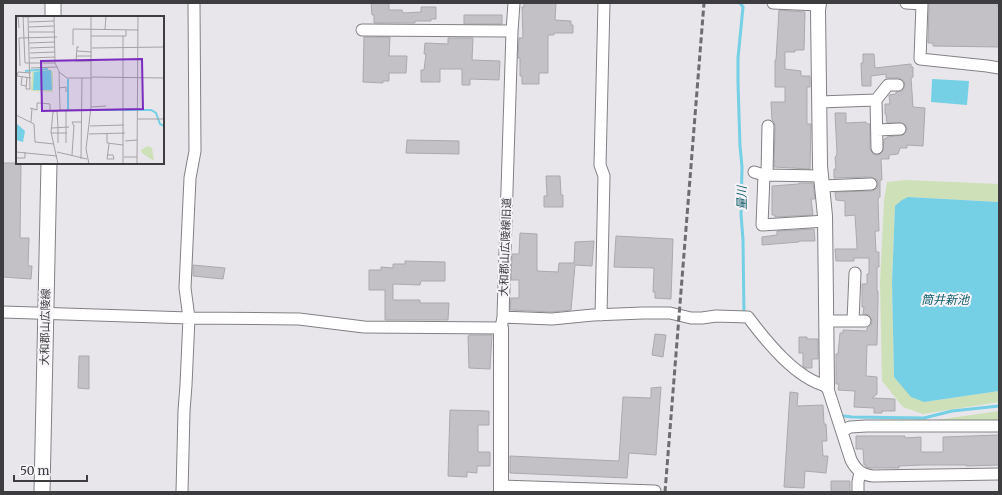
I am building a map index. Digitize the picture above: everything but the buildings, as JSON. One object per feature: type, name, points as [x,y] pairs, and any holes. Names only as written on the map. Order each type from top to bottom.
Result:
[{"type":"main road","points":[[53,3],[53,16]]},
{"type":"main road","name":"大和郡山広陵線","points":[[42,492],[49,164]]},
{"type":"street","name":"大和郡山広陵線旧道","points":[[501,489],[502,322],[514,3]]},
{"type":"street","points":[[602,315],[604,176],[600,165],[604,3]]},
{"type":"street","points":[[773,3],[819,4],[820,166],[826,221],[827,386],[851,460],[855,468],[860,472],[873,476],[999,474]]},
{"type":"street","points":[[906,3],[922,4],[920,59],[999,68]]},
{"type":"street","points":[[182,492],[184,410],[189,318],[185,288],[190,178],[195,151],[194,4]]},
{"type":"street","points":[[362,30],[512,31]]},
{"type":"street","points":[[877,148],[876,100],[888,85],[898,85]]},
{"type":"street","points":[[819,102],[876,100]]},
{"type":"street","points":[[768,126],[762,174],[762,225],[826,221]]},
{"type":"street","points":[[877,130],[900,129]]},
{"type":"street","points":[[762,174],[822,181],[871,184]]},
{"type":"street","points":[[853,321],[855,272]]},
{"type":"street","points":[[3,312],[46,312],[189,318],[299,319],[364,327],[502,322],[643,313],[670,313],[691,318],[716,316],[748,317],[774,351],[797,370],[819,384],[827,386]]},
{"type":"street","points":[[827,321],[865,321]]},
{"type":"street","points":[[842,431],[850,427],[866,426],[999,426]]},
{"type":"street","points":[[858,492],[860,472]]},
{"type":"street","points":[[501,489],[655,491],[654,492]]},
{"type":"green space","points":[[906,180],[999,184],[999,202],[909,197],[895,206],[892,283],[894,377],[924,402],[999,391],[999,402],[923,414],[903,407],[882,381],[880,283],[884,201],[887,182]]},
{"type":"green space","points":[[999,411],[999,422],[916,423]]},
{"type":"water","points":[[932,79],[969,81],[967,105],[931,102]]},
{"type":"water","name":"筒井新池","points":[[908,197],[999,202],[999,391],[924,402],[911,397],[894,377],[892,283],[895,206]]},
{"type":"waterway","name":"量川","points":[[740,3],[743,7],[738,58],[738,83],[742,167],[741,214],[743,240],[744,314]]},
{"type":"waterway","name":"量川","points":[[844,416],[924,418],[952,411],[999,406]]},
{"type":"railway","points":[[665,492],[704,3]]}]
